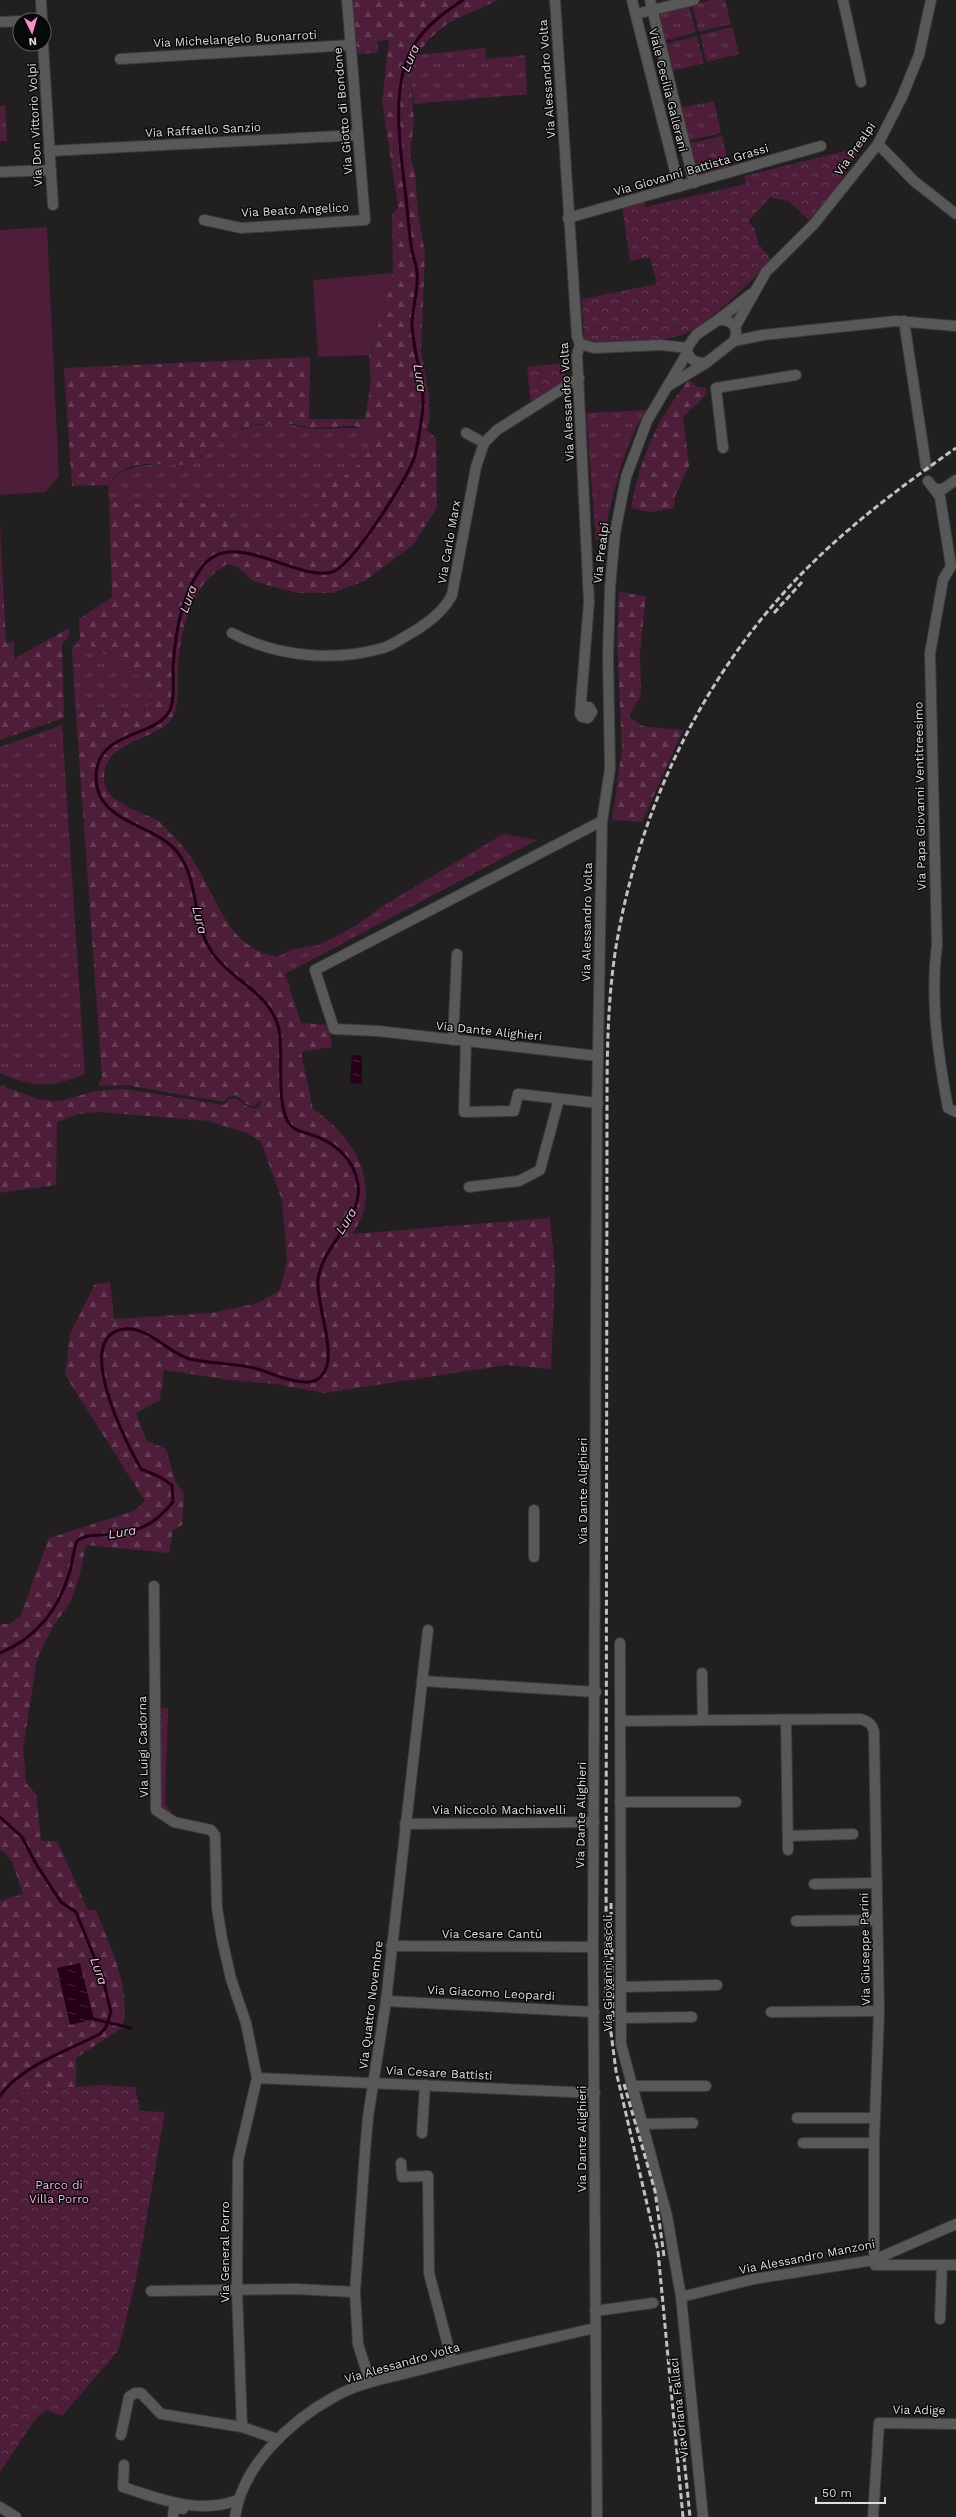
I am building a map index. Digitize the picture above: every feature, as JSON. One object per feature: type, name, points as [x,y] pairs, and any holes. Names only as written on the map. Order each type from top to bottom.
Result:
[{"type":"street","points":[[41,0],[42,12]]},
{"type":"street","name":"Via Giotto di Bondone","points":[[347,0],[365,220]]},
{"type":"street","name":"Via Alessandro Volta","points":[[555,0],[568,218],[577,336],[580,344],[577,355],[589,602],[582,707]]},
{"type":"street","name":"Viale Cecilia Gallerani","points":[[632,0],[679,187]]},
{"type":"street","points":[[650,0],[694,183]]},
{"type":"street","points":[[636,14],[694,0]]},
{"type":"street","points":[[843,0],[861,82]]},
{"type":"street","name":"Via Prealpi","points":[[666,387],[706,363],[734,341],[736,328],[766,272],[814,224],[878,144],[902,98],[919,55],[931,0]]},
{"type":"street","points":[[0,22],[12,21]]},
{"type":"street","name":"Via Michelangelo Buonarroti","points":[[120,59],[351,45]]},
{"type":"street","name":"Via Don Vittorio Volpi","points":[[43,52],[53,205]]},
{"type":"street","name":"Via Raffaello Sanzio","points":[[49,151],[358,135]]},
{"type":"street","points":[[878,144],[914,181],[956,214]]},
{"type":"street","name":"Via Giovanni Battista Grassi","points":[[568,218],[821,146]]},
{"type":"street","points":[[0,172],[51,170]]},
{"type":"street","name":"Via Beato Angelico","points":[[204,220],[241,228],[365,220]]},
{"type":"street","name":"Via Prealpi","points":[[610,732],[608,656],[610,588],[616,533],[626,478],[647,421],[696,335],[718,320],[757,288]]},
{"type":"street","points":[[718,320],[730,320],[736,328],[763,335]]},
{"type":"street","points":[[904,321],[926,466]]},
{"type":"street","points":[[734,341],[763,335],[904,321],[956,326]]},
{"type":"street","points":[[580,344],[594,348],[661,345],[696,335]]},
{"type":"street","points":[[661,345],[687,350],[689,358],[695,362],[706,363]]},
{"type":"street","points":[[723,448],[716,388],[796,375]]},
{"type":"street","name":"Via Carlo Marx","points":[[232,633],[251,644],[293,654],[336,655],[384,648],[426,624],[448,603],[452,595],[476,467],[484,443],[497,430],[579,378]]},
{"type":"street","points":[[466,433],[484,443]]},
{"type":"street","name":"Via Papa Giovanni Ventitreesimo","points":[[956,480],[943,489],[931,485],[940,497],[951,566],[943,580],[930,653],[937,945],[934,969],[939,1060],[948,1108],[956,1112]]},
{"type":"street","name":"Via Alessandro Volta","points":[[598,1108],[602,821],[610,769],[610,732]]},
{"type":"street","name":"Via Dante Alighieri","points":[[598,1056],[378,1031],[334,1029],[315,970],[602,821]]},
{"type":"street","points":[[453,1040],[457,954]]},
{"type":"street","points":[[466,1041],[464,1112],[514,1111],[518,1094],[559,1099],[598,1108]]},
{"type":"street","points":[[469,1187],[519,1181],[540,1170],[559,1099]]},
{"type":"street","name":"Via Dante Alighieri","points":[[596,2517],[595,2093],[593,1947],[596,1692],[598,1108]]},
{"type":"street","points":[[534,1510],[534,1557]]},
{"type":"street","name":"Via Luigi Cadorna","points":[[154,1586],[156,1810],[174,1822],[211,1830],[215,1835],[217,1908],[222,1939],[231,1979],[246,2023],[257,2078]]},
{"type":"street","name":"Via Quattro Novembre","points":[[370,2382],[358,2344],[355,2292],[368,2117],[386,2001],[391,1946],[428,1630]]},
{"type":"street","name":"Via Giovanni Pascoli","points":[[620,1643],[621,2044],[641,2124],[667,2216],[681,2297]]},
{"type":"street","points":[[702,1673],[703,1720]]},
{"type":"street","points":[[422,1681],[596,1692]]},
{"type":"street","name":"Via Giuseppe Parini","points":[[620,1721],[861,1719],[868,1721],[872,1726],[879,2011],[874,2143],[874,2260]]},
{"type":"street","points":[[786,1720],[788,1850]]},
{"type":"street","points":[[620,1802],[736,1802]]},
{"type":"street","name":"Via Niccolò Machiavelli","points":[[406,1824],[594,1822]]},
{"type":"street","points":[[788,1836],[853,1834]]},
{"type":"street","points":[[814,1884],[877,1883]]},
{"type":"street","points":[[796,1921],[877,1920]]},
{"type":"street","name":"Via Cesare Cantù","points":[[391,1946],[593,1947]]},
{"type":"street","points":[[621,1987],[717,1985]]},
{"type":"street","name":"Via Giacomo Leopardi","points":[[386,2001],[594,2012]]},
{"type":"street","points":[[771,2012],[879,2011]]},
{"type":"street","points":[[621,2018],[692,2017]]},
{"type":"street","name":"Via Cesare Battisti","points":[[257,2078],[595,2093]]},
{"type":"street","name":"Via General Porro","points":[[242,2427],[237,2290],[238,2160],[257,2078]]},
{"type":"street","points":[[422,2133],[425,2085]]},
{"type":"street","points":[[631,2086],[706,2086]]},
{"type":"street","points":[[797,2118],[875,2118]]},
{"type":"street","points":[[641,2124],[693,2123]]},
{"type":"street","points":[[803,2143],[874,2143]]},
{"type":"street","points":[[401,2163],[402,2177],[428,2176],[429,2273],[452,2361]]},
{"type":"street","name":"Via Alessandro Manzoni","points":[[681,2297],[754,2279],[874,2260],[956,2224]]},
{"type":"street","points":[[874,2260],[875,2264],[956,2265]]},
{"type":"street","points":[[940,2319],[942,2265]]},
{"type":"street","points":[[151,2291],[296,2289],[355,2292]]},
{"type":"street","name":"Via Oriana Fallaci","points":[[681,2297],[703,2517]]},
{"type":"street","points":[[595,2311],[653,2303]]},
{"type":"street","name":"Via Alessandro Volta","points":[[235,2517],[238,2500],[254,2470],[277,2439],[334,2397],[370,2382],[452,2361],[595,2328]]},
{"type":"street","points":[[121,2435],[128,2397],[135,2393],[141,2393],[161,2414],[242,2427],[277,2439]]},
{"type":"street","name":"Via Adige","points":[[873,2517],[879,2423],[956,2424]]},
{"type":"street","points":[[124,2465],[123,2487],[170,2503],[194,2506],[218,2505],[238,2500]]},
{"type":"street","points":[[169,2517],[170,2503]]},
{"type":"street","points":[[173,2517],[174,2507],[186,2510],[229,2506],[230,2517]]},
{"type":"street","points":[[0,2507],[16,2517]]},
{"type":"green space","points":[[352,0],[498,0],[448,23],[429,39],[417,55],[410,77],[414,121],[410,155],[415,173],[418,213],[425,254],[421,350],[429,397],[430,419],[427,431],[436,438],[437,507],[414,544],[366,580],[333,593],[297,593],[253,581],[238,567],[227,564],[214,574],[204,583],[197,594],[183,632],[180,646],[177,701],[173,717],[167,725],[122,748],[113,755],[106,765],[104,778],[106,787],[116,800],[160,822],[184,848],[200,871],[223,915],[240,937],[250,946],[262,953],[277,957],[285,974],[301,1023],[328,1025],[332,1047],[301,1052],[313,1109],[335,1126],[344,1137],[352,1148],[364,1174],[366,1188],[365,1203],[353,1234],[550,1218],[555,1272],[551,1369],[507,1365],[324,1393],[275,1384],[230,1380],[164,1370],[160,1400],[136,1413],[147,1441],[166,1449],[176,1483],[184,1494],[182,1525],[173,1530],[169,1553],[86,1545],[80,1574],[71,1601],[52,1628],[37,1659],[23,1748],[26,1783],[36,1794],[41,1841],[57,1841],[88,1910],[96,1910],[113,1953],[122,1983],[124,1999],[125,2013],[122,2028],[76,2058],[76,2087],[0,2094],[0,1901],[23,1894],[11,1859],[0,1849],[0,1624],[9,1624],[20,1617],[49,1538],[134,1511],[145,1501],[65,1375],[70,1334],[95,1284],[110,1282],[114,1319],[211,1313],[258,1303],[280,1290],[287,1261],[282,1200],[261,1142],[247,1133],[208,1121],[99,1112],[79,1114],[57,1122],[56,1185],[0,1193],[0,1085],[41,1100],[60,1101],[95,1091],[125,1089],[224,1105],[229,1099],[236,1098],[251,1108],[258,1108],[262,1102],[259,1101],[254,1107],[246,1104],[236,1095],[228,1097],[224,1102],[125,1085],[98,1086],[102,1077],[76,715],[100,709],[143,711],[150,704],[149,689],[142,677],[80,639],[79,619],[112,597],[109,501],[132,504],[179,502],[202,503],[218,507],[223,510],[236,524],[242,528],[256,533],[269,535],[282,534],[294,530],[304,523],[313,514],[320,502],[324,488],[347,474],[359,464],[370,450],[371,431],[354,426],[310,428],[295,424],[259,424],[242,428],[189,465],[146,464],[131,466],[116,475],[108,485],[72,486],[64,368],[310,357],[309,419],[365,419],[371,382],[369,356],[393,273],[392,215],[398,207],[382,101],[389,40],[377,41],[378,53],[358,54]]},
{"type":"green space","points":[[711,0],[725,0],[731,24],[699,32],[692,5]]},
{"type":"green space","points":[[689,6],[696,32],[664,41],[657,14]]},
{"type":"green space","points":[[732,27],[739,54],[707,62],[700,35]]},
{"type":"green space","points":[[697,36],[704,63],[672,71],[665,44]]},
{"type":"green space","points":[[485,48],[486,59],[525,55],[527,94],[414,104],[410,77],[417,55]]},
{"type":"green space","points":[[714,101],[721,133],[686,141],[679,108]]},
{"type":"green space","points":[[0,106],[5,106],[7,141],[0,141]]},
{"type":"green space","points":[[722,136],[729,167],[695,176],[687,144]]},
{"type":"green space","points":[[861,147],[834,191],[809,220],[788,201],[770,197],[748,222],[755,229],[758,243],[772,261],[718,311],[696,328],[686,333],[663,340],[589,344],[584,341],[582,299],[657,284],[650,257],[630,261],[622,205],[644,200],[645,207],[746,184],[744,176]]},
{"type":"green space","points":[[47,227],[59,477],[45,492],[0,495],[0,230]]},
{"type":"green space","points":[[393,273],[369,355],[318,357],[313,280]]},
{"type":"green space","points":[[564,363],[565,382],[531,404],[527,367]]},
{"type":"green space","points":[[689,380],[697,387],[706,388],[707,394],[683,417],[689,466],[675,496],[674,508],[651,512],[631,508],[639,473],[651,440],[668,409]]},
{"type":"green space","points":[[648,410],[639,422],[625,454],[603,539],[596,540],[586,413]]},
{"type":"green space","points":[[272,423],[317,429],[355,428],[371,430],[371,445],[367,455],[350,472],[324,488],[320,502],[313,514],[294,530],[282,534],[269,535],[256,533],[236,524],[223,510],[218,507],[202,503],[179,502],[132,504],[109,501],[108,485],[118,475],[128,469],[139,466],[187,462],[199,458],[224,438],[237,431],[257,425]]},
{"type":"green space","points":[[0,523],[6,643],[14,642],[14,659],[69,628],[69,636],[62,644],[64,718],[0,740]]},
{"type":"green space","points":[[619,592],[646,596],[640,651],[641,695],[629,716],[642,726],[683,730],[642,822],[612,820],[622,749],[617,641]]},
{"type":"green space","points":[[80,639],[142,677],[149,689],[150,704],[143,711],[100,709],[76,715],[72,648]]},
{"type":"green space","points":[[62,725],[85,1074],[73,1079],[52,1084],[33,1084],[0,1073],[0,747]]},
{"type":"green space","points":[[503,834],[537,840],[285,974],[277,957],[290,950],[319,945],[355,926],[381,907]]},
{"type":"green space","points":[[159,1707],[168,1708],[165,1804],[172,1813],[163,1809],[159,1801]]},
{"type":"green space","name":"Parco di Villa Porro","points":[[100,2085],[135,2087],[140,2111],[165,2112],[136,2279],[120,2344],[117,2352],[62,2416],[46,2410],[34,2421],[0,2472],[0,2094]]},
{"type":"water","points":[[352,1055],[362,1056],[362,1084],[350,1083]]},
{"type":"water","points":[[80,1963],[94,2019],[70,2025],[57,1968]]},
{"type":"waterway","name":"Lura","points":[[0,1653],[25,1639],[36,1630],[53,1609],[60,1598],[70,1571],[77,1541],[90,1536],[126,1532],[143,1527],[158,1518],[173,1502],[172,1485],[160,1477],[141,1469],[115,1416],[107,1393],[102,1370],[102,1350],[109,1336],[124,1329],[133,1329],[150,1336],[182,1356],[190,1359],[254,1368],[298,1382],[310,1382],[317,1380],[323,1374],[327,1366],[327,1342],[318,1290],[318,1280],[321,1267],[327,1255],[349,1221],[354,1209],[358,1197],[356,1175],[347,1159],[334,1146],[318,1137],[297,1130],[290,1125],[285,1116],[281,1093],[280,1040],[275,1017],[260,997],[230,972],[212,952],[205,940],[201,928],[190,876],[178,853],[168,843],[156,835],[129,822],[116,814],[106,805],[99,793],[96,778],[99,762],[106,751],[128,736],[153,726],[163,719],[170,710],[173,695],[175,642],[180,615],[189,590],[202,567],[215,556],[230,552],[247,553],[301,570],[317,573],[332,572],[341,566],[364,540],[389,504],[408,472],[416,451],[422,420],[423,403],[421,380],[412,325],[417,285],[417,272],[411,245],[402,160],[399,97],[407,59],[416,42],[431,24],[463,0]]},
{"type":"waterway","name":"Lura","points":[[0,1817],[22,1837],[36,1864],[61,1902],[76,1912],[103,1979],[111,2012],[106,2027],[100,2034],[46,2060],[19,2076],[0,2096]]},
{"type":"waterway","points":[[94,2019],[131,2028]]},
{"type":"railway","points":[[683,2517],[658,2251],[616,2071],[606,1994],[607,1072],[611,984],[617,941],[627,894],[640,848],[656,802],[675,758],[697,715],[722,674],[749,634],[780,597],[820,555],[886,499],[956,448]]},
{"type":"railway","points":[[774,613],[802,582]]},
{"type":"railway","points":[[611,1903],[613,2021]]},
{"type":"railway","points":[[624,2084],[655,2191],[664,2256]]},
{"type":"railway","points":[[682,2438],[690,2517]]}]
